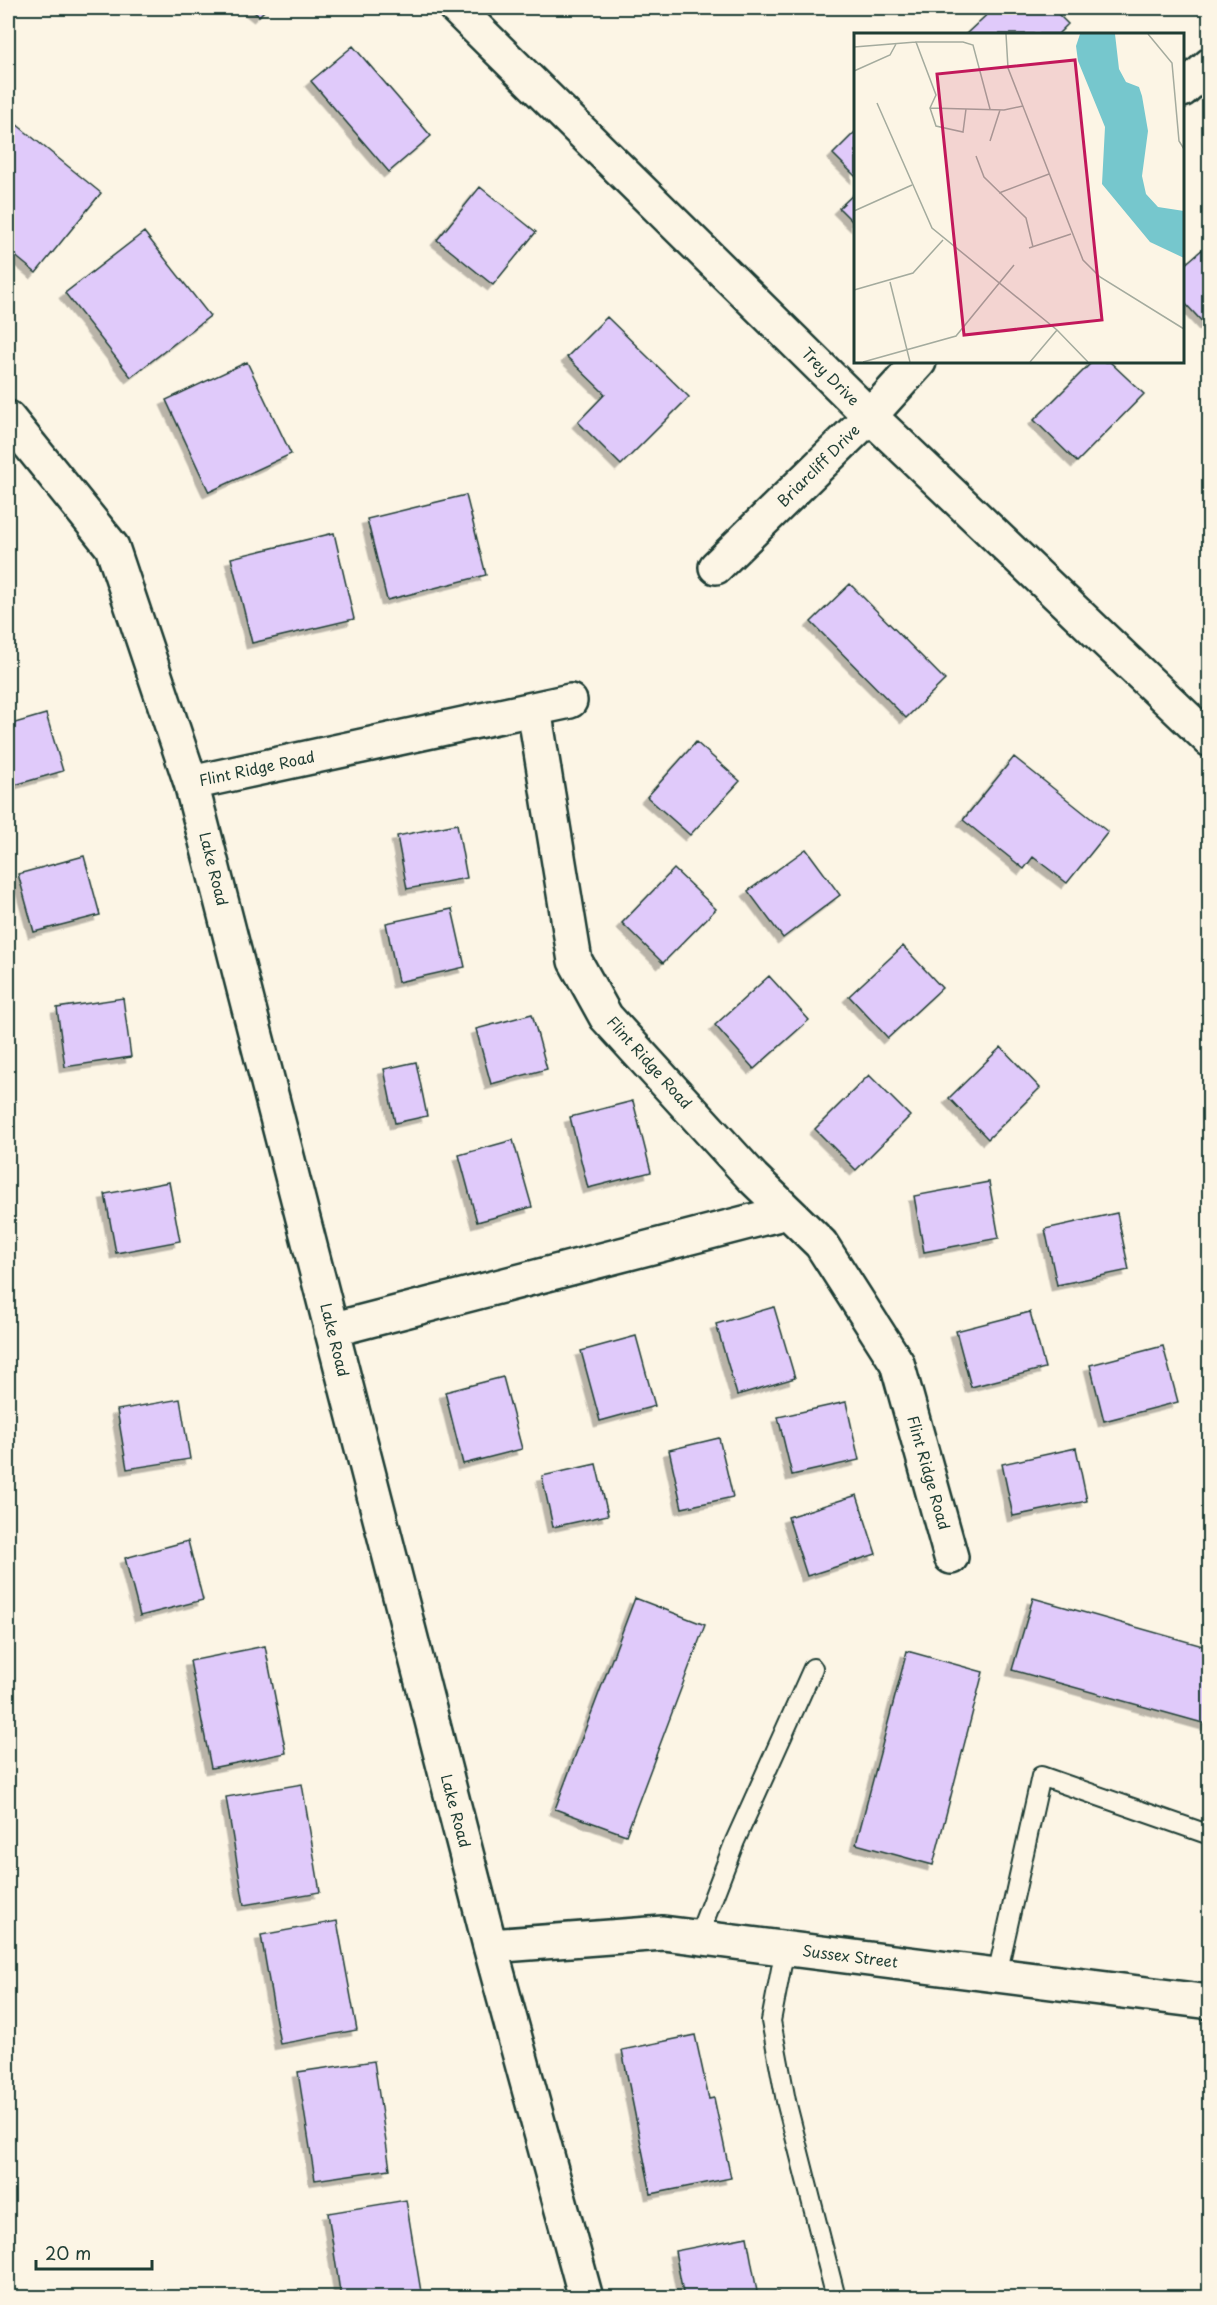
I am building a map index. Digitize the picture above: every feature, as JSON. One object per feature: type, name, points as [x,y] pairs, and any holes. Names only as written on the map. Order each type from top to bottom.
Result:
[{"type":"street","name":"Trey Drive","points":[[456,8],[870,416],[1209,740]]},
{"type":"street","points":[[1184,88],[1209,65]]},
{"type":"street","name":"Briarcliff Drive","points":[[716,567],[870,416],[918,363]]},
{"type":"street","name":"Lake Road","points":[[8,418],[111,547],[191,783],[490,1946],[586,2298]]},
{"type":"street","name":"Flint Ridge Road","points":[[191,783],[570,701]]},
{"type":"street","name":"Flint Ridge Road","points":[[534,709],[574,961],[606,1017],[753,1178],[820,1244],[897,1362],[951,1557]]},
{"type":"street","points":[[331,1330],[787,1212]]},
{"type":"street","name":"Sussex Street","points":[[490,1946],[663,1933],[1209,2002]]},
{"type":"lane","points":[[698,1937],[735,1841],[813,1668]]},
{"type":"lane","points":[[997,1975],[1041,1776],[1209,1835]]},
{"type":"lane","points":[[785,1948],[771,2021],[786,2101],[836,2298]]},
{"type":"building","points":[[249,8],[267,8],[259,16]]},
{"type":"building","points":[[994,8],[1052,8],[1068,24],[1059,33],[967,33]]},
{"type":"building","points":[[353,46],[431,136],[389,172],[311,81]]},
{"type":"building","points":[[16,124],[101,193],[36,273],[8,250],[8,135]]},
{"type":"building","points":[[854,133],[854,175],[833,154]]},
{"type":"building","points":[[480,187],[536,232],[493,285],[437,240]]},
{"type":"building","points":[[854,194],[854,223],[839,208]]},
{"type":"building","points":[[144,232],[210,316],[131,377],[65,293]]},
{"type":"building","points":[[1205,247],[1210,252],[1209,329],[1184,302],[1184,265]]},
{"type":"building","points":[[607,317],[689,397],[621,465],[578,422],[605,394],[567,357]]},
{"type":"building","points":[[247,362],[291,454],[209,492],[166,400]]},
{"type":"building","points":[[1091,363],[1111,363],[1144,394],[1077,462],[1034,420]]},
{"type":"building","points":[[466,495],[486,575],[387,600],[367,519]]},
{"type":"building","points":[[334,533],[354,619],[252,643],[231,558]]},
{"type":"building","points":[[850,584],[945,680],[906,718],[811,622]]},
{"type":"building","points":[[46,714],[63,771],[8,787],[8,725]]},
{"type":"building","points":[[696,742],[740,781],[690,835],[647,797]]},
{"type":"building","points":[[1014,757],[1108,832],[1067,883],[1033,857],[1024,869],[963,820]]},
{"type":"building","points":[[457,824],[467,878],[407,889],[397,836]]},
{"type":"building","points":[[806,849],[840,895],[783,938],[748,891]]},
{"type":"building","points":[[84,856],[100,915],[34,932],[18,874]]},
{"type":"building","points":[[674,869],[716,909],[663,963],[622,923]]},
{"type":"building","points":[[452,909],[465,967],[398,982],[386,923]]},
{"type":"building","points":[[903,946],[942,988],[888,1038],[849,996]]},
{"type":"building","points":[[769,976],[809,1020],[754,1069],[715,1025]]},
{"type":"building","points":[[123,998],[131,1057],[65,1067],[57,1008]]},
{"type":"building","points":[[532,1014],[547,1069],[491,1084],[476,1029]]},
{"type":"building","points":[[1001,1047],[1040,1088],[988,1139],[949,1098]]},
{"type":"building","points":[[416,1062],[427,1116],[395,1123],[384,1069]]},
{"type":"building","points":[[869,1075],[910,1116],[856,1170],[815,1129]]},
{"type":"building","points":[[633,1101],[651,1172],[588,1188],[570,1117]]},
{"type":"building","points":[[513,1140],[532,1207],[477,1222],[459,1155]]},
{"type":"building","points":[[169,1182],[180,1241],[116,1253],[105,1194]]},
{"type":"building","points":[[989,1182],[999,1238],[924,1252],[914,1196]]},
{"type":"building","points":[[1117,1213],[1129,1270],[1057,1285],[1045,1229]]},
{"type":"building","points":[[774,1307],[795,1378],[737,1395],[716,1324]]},
{"type":"building","points":[[1030,1312],[1045,1368],[971,1387],[956,1331]]},
{"type":"building","points":[[636,1336],[655,1406],[600,1421],[581,1351]]},
{"type":"building","points":[[1163,1346],[1178,1402],[1104,1421],[1090,1365]]},
{"type":"building","points":[[503,1377],[522,1449],[463,1464],[445,1392]]},
{"type":"building","points":[[180,1399],[190,1459],[127,1469],[117,1410]]},
{"type":"building","points":[[846,1402],[859,1460],[792,1475],[778,1417]]},
{"type":"building","points":[[719,1438],[733,1497],[682,1508],[669,1450]]},
{"type":"building","points":[[1076,1448],[1087,1501],[1013,1516],[1002,1464]]},
{"type":"building","points":[[596,1464],[608,1515],[553,1527],[542,1476]]},
{"type":"building","points":[[857,1495],[876,1554],[807,1576],[788,1517]]},
{"type":"building","points":[[188,1541],[203,1600],[140,1616],[125,1558]]},
{"type":"building","points":[[635,1598],[705,1625],[626,1835],[555,1809]]},
{"type":"building","points":[[1033,1598],[1210,1648],[1210,1725],[1012,1670]]},
{"type":"building","points":[[265,1646],[286,1753],[211,1768],[190,1661]]},
{"type":"building","points":[[907,1651],[983,1672],[933,1865],[856,1844]]},
{"type":"building","points":[[302,1784],[320,1892],[244,1905],[226,1797]]},
{"type":"building","points":[[337,1921],[357,2030],[280,2044],[261,1935]]},
{"type":"building","points":[[695,2035],[709,2099],[714,2098],[731,2178],[651,2194],[622,2050]]},
{"type":"building","points":[[374,2061],[390,2169],[315,2180],[298,2072]]},
{"type":"building","points":[[406,2200],[422,2298],[341,2298],[328,2213]]},
{"type":"building","points":[[747,2237],[758,2297],[778,2292],[779,2298],[684,2298],[675,2251]]}]
